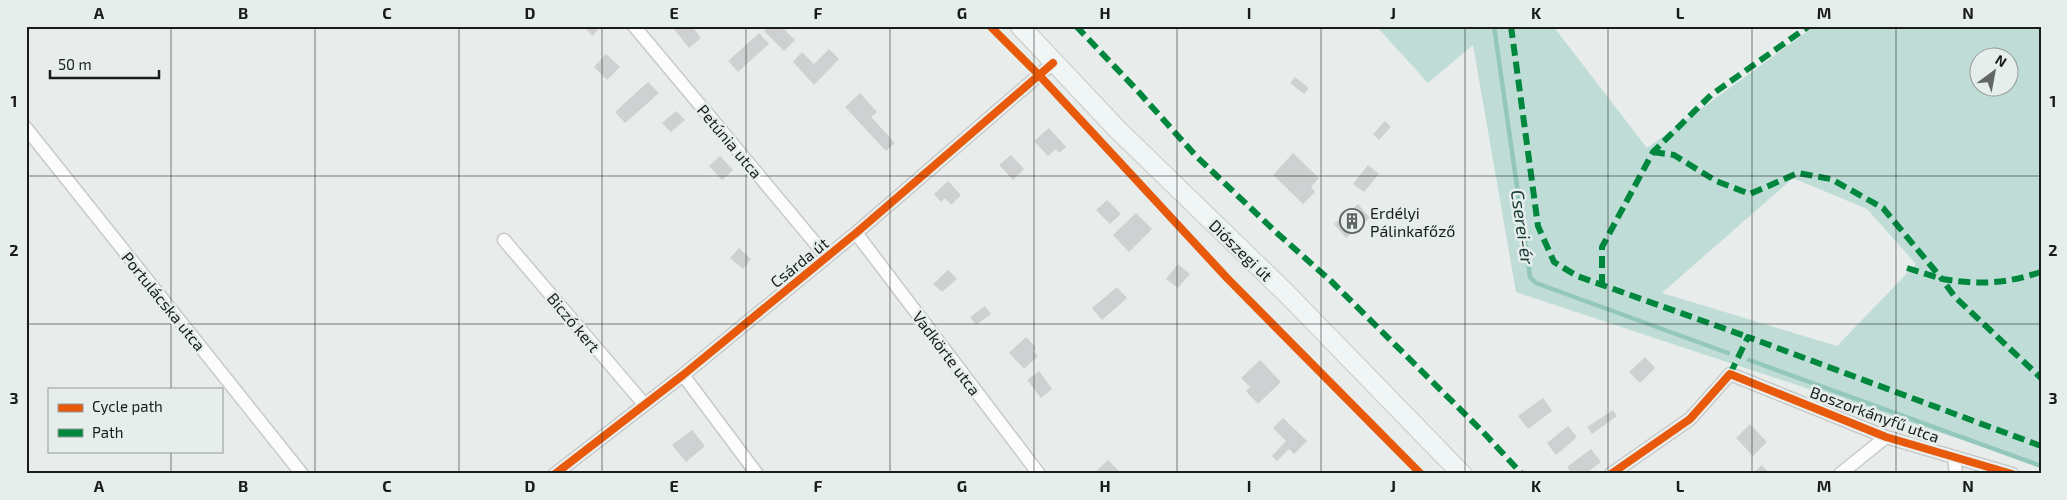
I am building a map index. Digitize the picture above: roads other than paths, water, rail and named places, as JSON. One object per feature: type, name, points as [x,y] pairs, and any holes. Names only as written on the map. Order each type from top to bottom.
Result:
[{"type":"main road","name":"Diószegi út","points":[[1020,26],[1117,129],[1287,294],[1462,474]]},
{"type":"street","name":"Petúnia utca","points":[[634,26],[826,256]]},
{"type":"street","name":"Csárda út","points":[[555,474],[683,376],[856,233],[1054,63]]},
{"type":"street","name":"Portulácska utca","points":[[26,128],[302,474]]},
{"type":"street","name":"Vadkörte utca","points":[[856,233],[1039,474]]},
{"type":"street","name":"Biczó kert","points":[[504,240],[644,404]]},
{"type":"street","name":"Boszorkányfű utca","points":[[1611,474],[1690,419],[1730,374],[1886,437],[2012,474]]},
{"type":"street","points":[[683,376],[757,474]]},
{"type":"street","points":[[1840,474],[1886,437]]},
{"type":"street","points":[[1954,457],[1956,474]]},
{"type":"waterway","name":"Cserei-ér","points":[[1494,26],[1530,277],[1536,283],[1728,353]]},
{"type":"waterway","name":"Cserei-ér","points":[[1749,360],[2041,466]]},
{"type":"place","name":"Erdélyi Pálinkafőző","points":[[1352,221]]}]
